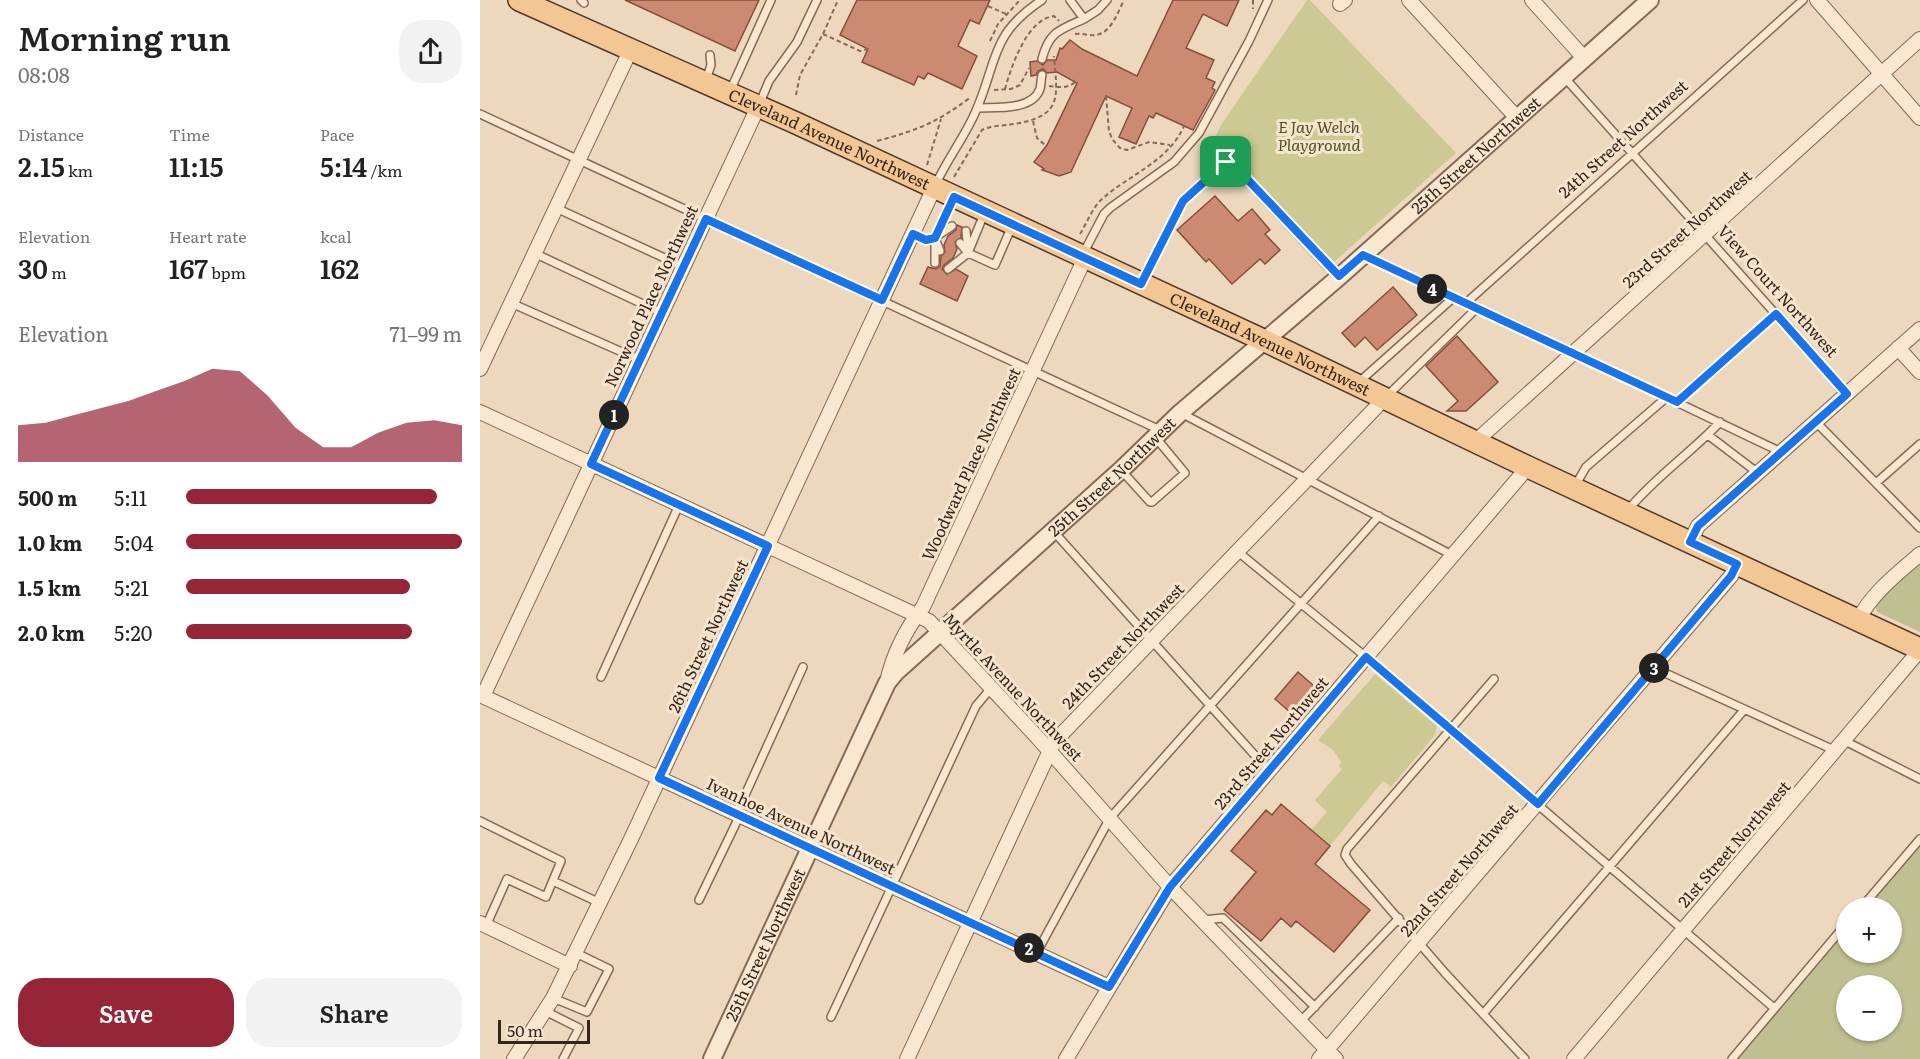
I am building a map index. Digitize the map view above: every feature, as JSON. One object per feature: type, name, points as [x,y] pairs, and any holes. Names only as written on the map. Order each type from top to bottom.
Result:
[{"type":"main road","name":"Cleveland Avenue Northwest","points":[[519,0],[540,4],[630,51],[758,106],[1263,340],[1474,442],[1920,650]]},
{"type":"street","points":[[1408,0],[1517,118]]},
{"type":"street","points":[[1532,0],[1584,58]]},
{"type":"street","name":"25th Street Northwest","points":[[712,1059],[887,683],[900,667],[1121,470],[1180,413],[1363,255],[1650,0]]},
{"type":"street","points":[[1817,0],[1920,118]]},
{"type":"street","name":"23rd Street Northwest","points":[[1474,442],[1706,235],[1920,39]]},
{"type":"street","points":[[480,369],[630,51]]},
{"type":"street","name":"Norwood Place Northwest","points":[[481,695],[758,106]]},
{"type":"street","name":"26th Street Northwest","points":[[514,1059],[553,998],[570,966],[934,188]]},
{"type":"street","name":"Woodward Place Northwest","points":[[887,683],[894,658],[910,623],[923,607],[1083,257]]},
{"type":"street","points":[[1690,542],[1698,526],[1920,329]]},
{"type":"street","points":[[1898,348],[1920,372]]},
{"type":"street","name":"24th Street Northwest","points":[[907,1059],[1049,750],[1060,734],[1384,399]]},
{"type":"street","name":"Myrtle Avenue Northwest","points":[[480,412],[929,621],[992,687],[1170,887],[1300,1022],[1327,1056]]},
{"type":"street","name":"23rd Street Northwest","points":[[1066,1059],[1170,887],[1528,467]]},
{"type":"street","points":[[1858,620],[1865,606],[1876,594],[1920,554]]},
{"type":"street","name":"22nd Street Northwest","points":[[1327,1056],[1419,942],[1731,576],[1737,564]]},
{"type":"street","name":"21st Street Northwest","points":[[1574,1059],[1920,650]]},
{"type":"street","name":"Ivanhoe Avenue Northwest","points":[[481,695],[1109,987]]},
{"type":"street","points":[[483,924],[570,966]]},
{"type":"lane","points":[[729,93],[771,0]]},
{"type":"lane","points":[[758,106],[769,81],[797,42],[817,0]]},
{"type":"lane","points":[[934,188],[984,93],[998,46],[1007,30],[1017,18],[1042,0]]},
{"type":"lane","points":[[1070,0],[1084,19]]},
{"type":"lane","points":[[1042,59],[1050,37],[1098,10],[1107,0]]},
{"type":"lane","points":[[1083,257],[1104,214],[1174,162],[1199,133],[1249,41],[1268,0]]},
{"type":"lane","name":"24th Street Northwest","points":[[1466,303],[1803,0]]},
{"type":"lane","points":[[705,82],[711,65],[710,55]]},
{"type":"lane","points":[[977,108],[1010,107],[1023,104],[1039,91],[1042,75]]},
{"type":"lane","name":"View Court Northwest","points":[[1564,76],[1847,394]]},
{"type":"lane","points":[[480,114],[1033,370],[1158,434],[1185,472],[1150,502],[1121,470]]},
{"type":"lane","points":[[1141,284],[1183,201],[1226,162],[1231,162],[1339,276]]},
{"type":"lane","points":[[935,263],[935,238],[954,197]]},
{"type":"lane","points":[[556,208],[684,267]]},
{"type":"lane","points":[[948,269],[968,254],[986,212]]},
{"type":"lane","points":[[960,243],[968,254],[995,265],[1012,224]]},
{"type":"lane","points":[[935,238],[952,226]]},
{"type":"lane","points":[[966,231],[968,254]]},
{"type":"lane","points":[[913,234],[926,240],[947,238]]},
{"type":"lane","points":[[935,238],[940,251]]},
{"type":"lane","points":[[534,253],[662,313]]},
{"type":"lane","points":[[953,257],[968,254]]},
{"type":"lane","points":[[1363,255],[1781,452]]},
{"type":"lane","points":[[1355,385],[1453,298]]},
{"type":"lane","points":[[511,303],[640,360]]},
{"type":"lane","points":[[1384,399],[1477,308]]},
{"type":"lane","points":[[1677,402],[1776,314]]},
{"type":"lane","points":[[1574,488],[1586,467],[1667,397]]},
{"type":"lane","points":[[1180,413],[1452,555]]},
{"type":"lane","points":[[1626,512],[1647,488],[1720,422]]},
{"type":"lane","points":[[1815,422],[1920,528]]},
{"type":"lane","points":[[1708,435],[1758,473]]},
{"type":"lane","points":[[1876,483],[1920,444]]},
{"type":"lane","points":[[601,677],[679,505]]},
{"type":"lane","points":[[1037,952],[1110,819],[1379,516]]},
{"type":"lane","points":[[1052,530],[1269,771]]},
{"type":"lane","points":[[1237,551],[1366,657],[1684,928],[1774,1008]]},
{"type":"lane","points":[[699,900],[803,667]]},
{"type":"lane","points":[[1654,668],[1744,710],[1920,779]]},
{"type":"lane","points":[[1494,679],[1347,849],[1345,855],[1419,942],[1525,1059]]},
{"type":"lane","points":[[831,1017],[976,706],[992,687]]},
{"type":"lane","points":[[1483,1014],[1744,710]]},
{"type":"lane","points":[[481,824],[561,861],[546,897],[507,879],[483,924]]},
{"type":"lane","points":[[1870,897],[1920,839]]},
{"type":"lane","points":[[553,881],[600,903]]},
{"type":"lane","points":[[1203,921],[1222,918],[1314,1007]]},
{"type":"lane","points":[[1300,1022],[1399,918]]},
{"type":"lane","points":[[1732,1059],[1836,936]]},
{"type":"lane","points":[[553,998],[587,1012],[609,969],[576,953]]},
{"type":"lane","points":[[545,1011],[579,1028],[563,1059]]},
{"type":"path","points":[[796,95],[800,75],[823,34],[838,0]]},
{"type":"path","points":[[988,46],[1006,14],[1020,0]]},
{"type":"path","points":[[988,6],[1006,14]]},
{"type":"path","points":[[1005,89],[1016,55],[1036,27],[1052,16],[1063,28]]},
{"type":"path","points":[[823,34],[860,51],[868,49]]},
{"type":"path","points":[[877,141],[926,127],[971,96],[996,89],[1020,86],[1029,68]]},
{"type":"path","points":[[1040,85],[1064,87],[1075,82]]},
{"type":"path","points":[[1106,96],[1109,131],[1112,139],[1120,148],[1127,150],[1149,142],[1166,143],[1171,146]]},
{"type":"path","points":[[927,165],[941,118]]},
{"type":"path","points":[[1032,121],[1037,138],[1046,146]]},
{"type":"path","points":[[1080,234],[1101,200],[1160,158],[1179,137],[1184,126]]},
{"type":"green space","name":"E Jay Welch Playground","points":[[1307,0],[1310,0],[1456,153],[1324,271],[1210,148],[1221,125]]},
{"type":"green space","points":[[1375,674],[1437,726],[1435,735],[1391,787],[1383,781],[1330,846],[1311,830],[1327,812],[1315,800],[1342,769],[1339,767],[1341,762],[1333,750],[1318,740]]},
{"type":"shaded area","points":[[1920,560],[1920,632],[1877,612],[1875,600]]},
{"type":"shaded area","points":[[1920,846],[1920,1059],[1737,1059],[1836,944],[1836,963],[1902,963],[1902,897],[1876,897]]},
{"type":"building","points":[[625,0],[759,0],[735,51]]},
{"type":"building","points":[[857,0],[990,0],[979,24],[970,20],[958,46],[977,56],[962,89],[928,73],[924,79],[918,76],[914,85],[862,62],[868,49],[840,35]]},
{"type":"building","points":[[1173,0],[1239,0],[1227,26],[1203,14],[1186,48],[1214,60],[1206,78],[1215,82],[1212,88],[1215,90],[1193,130],[1156,113],[1153,118],[1149,116],[1136,144],[1119,137],[1132,108],[1106,96],[1071,172],[1059,176],[1042,170],[1044,169],[1034,162],[1047,145],[1077,83],[1057,72],[1047,73],[1043,69],[1031,76],[1030,62],[1037,61],[1043,65],[1047,60],[1056,60],[1060,48],[1062,49],[1070,40],[1082,49],[1137,76]]},
{"type":"building","points":[[1215,196],[1238,221],[1252,209],[1270,230],[1265,234],[1280,250],[1265,264],[1260,259],[1232,284],[1209,259],[1206,262],[1177,230]]},
{"type":"building","points":[[957,225],[962,227],[961,238],[955,242],[957,249],[953,258],[942,269],[947,274],[956,269],[968,276],[957,301],[920,284],[928,267],[936,269],[940,266],[941,256],[945,252],[944,245],[948,236],[956,230]]},
{"type":"building","points":[[1393,287],[1417,315],[1377,350],[1365,337],[1355,347],[1342,333]]},
{"type":"building","points":[[1457,336],[1498,382],[1466,411],[1447,411],[1458,401],[1426,366]]},
{"type":"building","points":[[1298,672],[1314,686],[1291,713],[1275,699]]},
{"type":"building","points":[[1281,804],[1330,846],[1315,864],[1370,910],[1334,952],[1296,921],[1291,927],[1281,918],[1261,941],[1224,910],[1256,872],[1231,851],[1266,810],[1272,815]]},
{"type":"route","points":[[1226,162],[1231,162],[1339,276],[1363,255],[1677,402],[1776,314],[1847,394],[1698,526],[1690,542],[1737,564],[1731,576],[1538,804],[1366,657],[1170,887],[1109,987],[659,778],[768,546],[591,464],[706,219],[882,300],[913,234],[926,240],[935,238],[954,197],[1141,284],[1187,195],[1226,162]]}]
